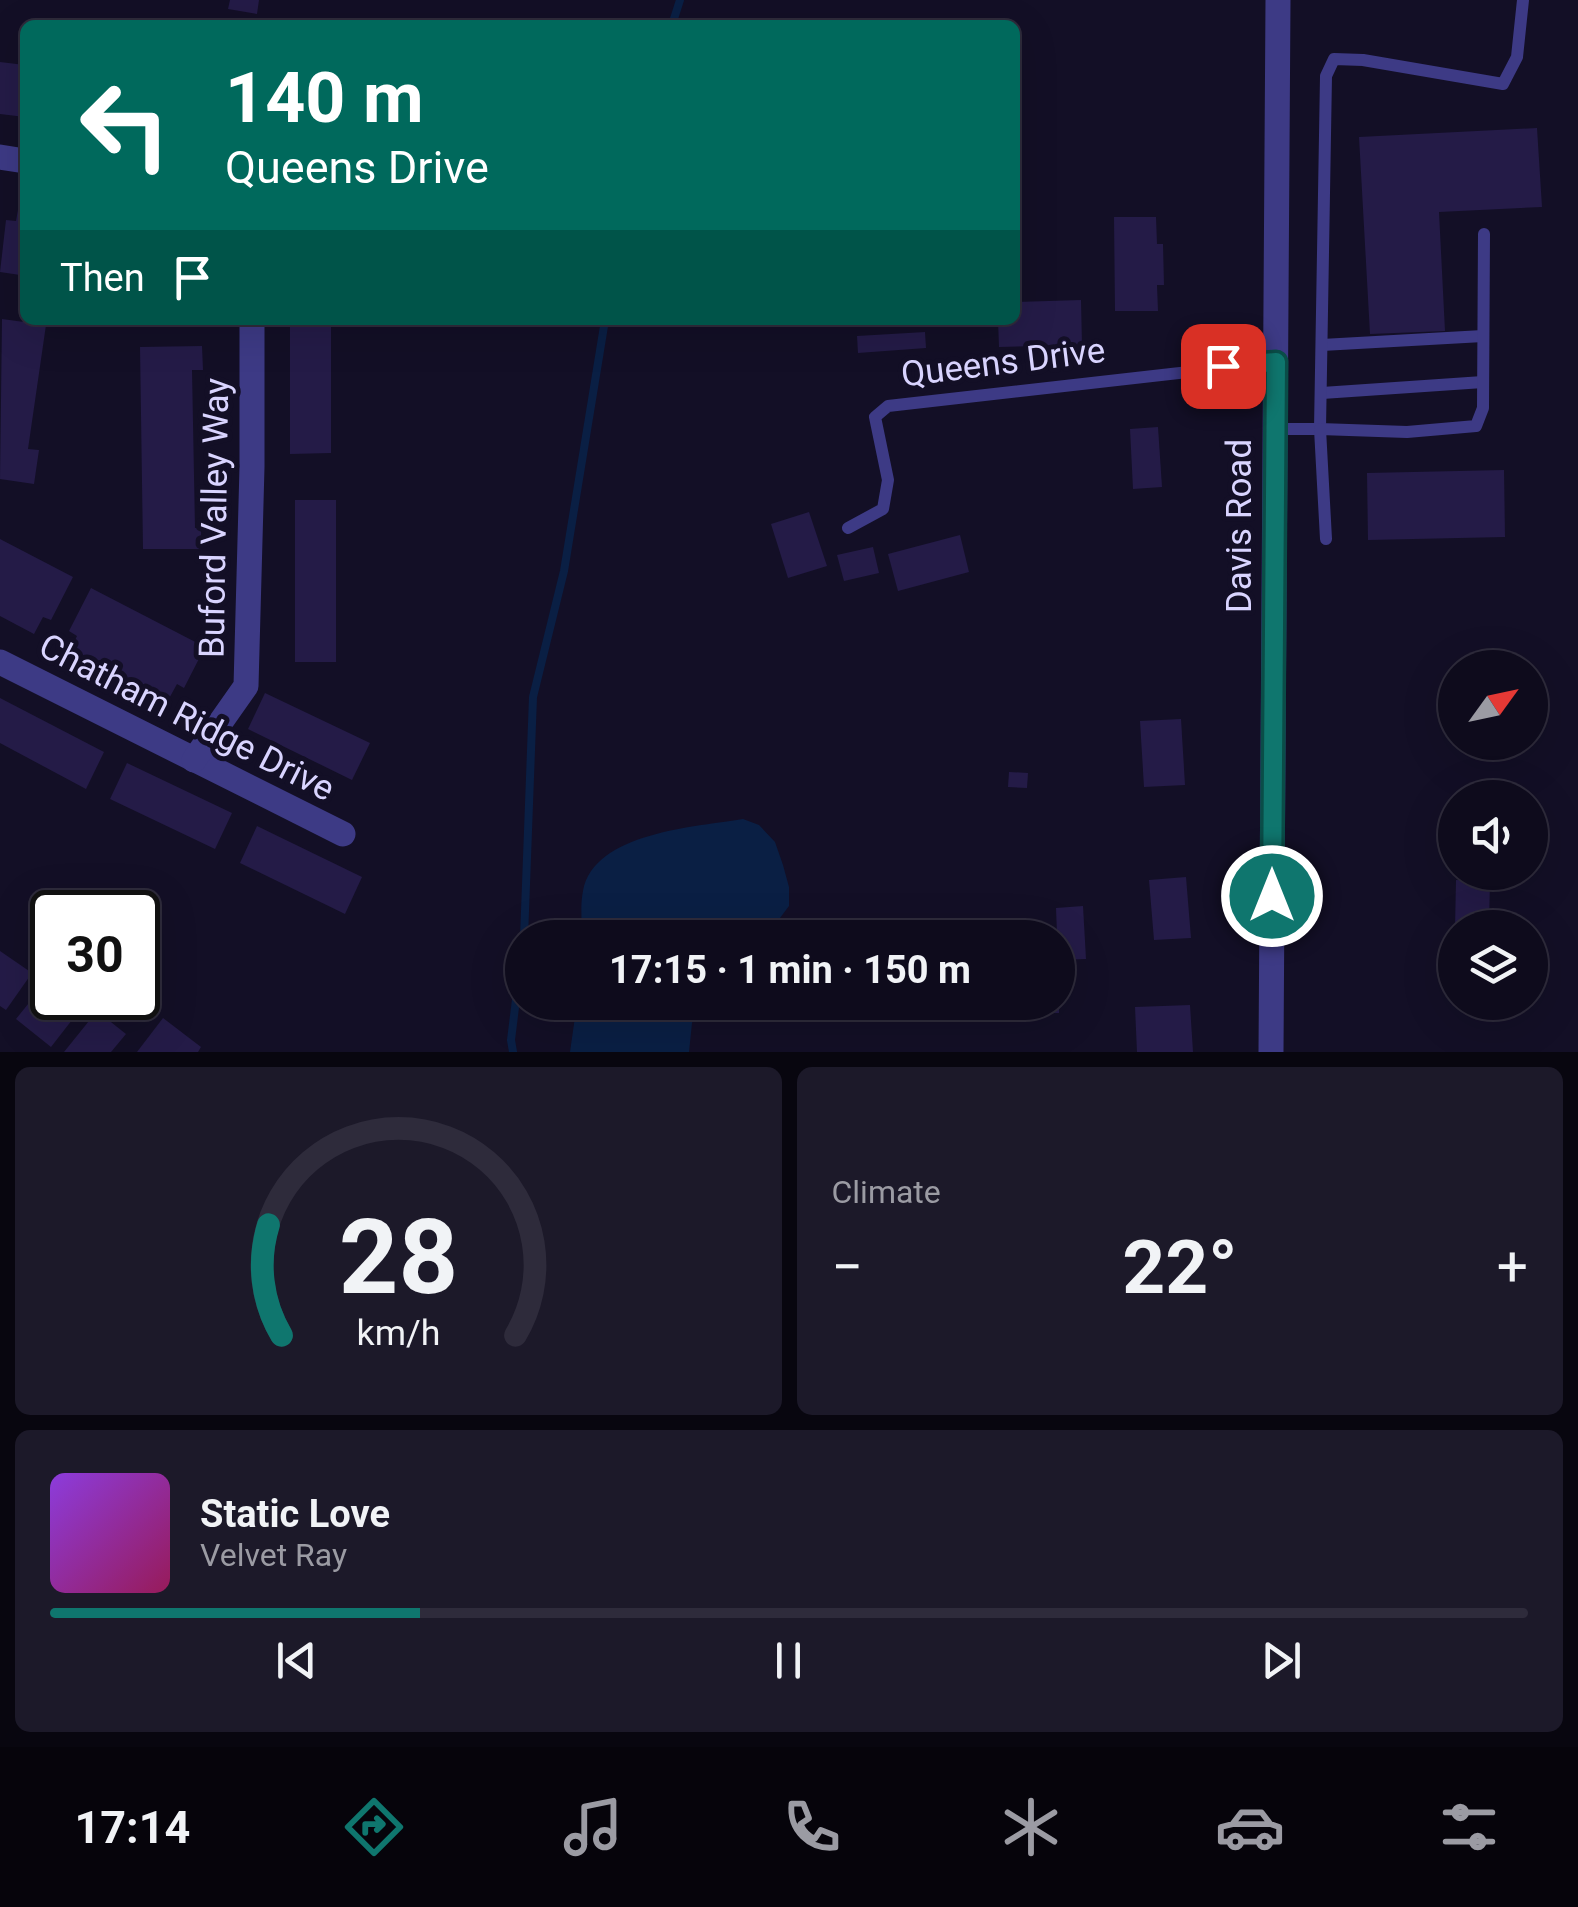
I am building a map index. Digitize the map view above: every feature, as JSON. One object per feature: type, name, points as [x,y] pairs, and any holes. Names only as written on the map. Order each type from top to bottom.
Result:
[{"type":"street","name":"Davis Road","points":[[1272,1052],[1278,0]]},
{"type":"street","name":"Buford Valley Way","points":[[194,760],[246,686],[252,325]]},
{"type":"street","name":"Chatham Ridge Drive","points":[[0,662],[342,834]]},
{"type":"lane","points":[[1326,539],[1320,429],[1326,76],[1334,58],[1503,84],[1517,57],[1522,0]]},
{"type":"lane","points":[[1275,429],[1407,432],[1476,426],[1483,408],[1484,234]]},
{"type":"lane","points":[[1322,345],[1483,336]]},
{"type":"lane","name":"Queens Drive","points":[[848,528],[883,509],[888,480],[875,417],[888,406],[1276,362]]},
{"type":"lane","points":[[1322,393],[1483,382]]},
{"type":"water","points":[[743,819],[759,825],[775,842],[789,887],[789,906],[778,920],[581,920],[583,891],[591,871],[606,856],[626,844],[675,830]]},
{"type":"water","points":[[575,1020],[693,1020],[689,1052],[570,1052]]},
{"type":"building","points":[[230,0],[259,0],[257,14],[228,9]]},
{"type":"building","points":[[0,62],[20,64],[20,116],[0,114]]},
{"type":"building","points":[[1537,128],[1542,207],[1439,212],[1445,331],[1370,334],[1359,137]]},
{"type":"building","points":[[20,204],[20,275],[0,272],[6,220],[16,221]]},
{"type":"building","points":[[1114,217],[1156,217],[1157,244],[1163,244],[1164,285],[1157,285],[1158,311],[1115,311]]},
{"type":"building","points":[[1081,300],[1082,345],[999,347],[998,325],[1020,325],[1020,302]]},
{"type":"building","points":[[2,319],[20,321],[20,325],[46,325],[28,449],[39,450],[34,484],[0,479]]},
{"type":"building","points":[[290,325],[331,325],[331,453],[290,454]]},
{"type":"building","points":[[925,332],[926,348],[858,353],[857,336]]},
{"type":"building","points":[[202,346],[203,370],[192,370],[195,528],[201,528],[201,549],[143,549],[140,347]]},
{"type":"building","points":[[1158,427],[1162,487],[1133,489],[1130,429]]},
{"type":"building","points":[[1504,470],[1505,537],[1368,540],[1367,473]]},
{"type":"building","points":[[295,500],[336,500],[336,662],[295,662]]},
{"type":"building","points":[[809,512],[827,566],[788,578],[771,524]]},
{"type":"building","points":[[960,535],[969,572],[898,591],[888,554]]},
{"type":"building","points":[[0,539],[73,577],[51,620],[43,617],[34,634],[0,616]]},
{"type":"building","points":[[873,547],[879,573],[844,581],[837,555]]},
{"type":"building","points":[[91,588],[205,647],[184,688],[177,684],[166,704],[69,653],[77,636],[69,631]]},
{"type":"building","points":[[265,693],[370,743],[352,780],[248,729]]},
{"type":"building","points":[[0,698],[104,752],[86,789],[0,743]]},
{"type":"building","points":[[1181,719],[1185,785],[1144,787],[1140,721]]},
{"type":"building","points":[[127,763],[232,813],[215,849],[110,799]]},
{"type":"building","points":[[1009,772],[1028,773],[1027,788],[1008,787]]},
{"type":"building","points":[[257,826],[362,877],[345,914],[240,863]]},
{"type":"building","points":[[1186,877],[1191,938],[1154,940],[1149,880]]},
{"type":"building","points":[[1456,890],[1490,890],[1489,910],[1455,910]]},
{"type":"building","points":[[1083,906],[1086,959],[1075,959],[1075,920],[1056,920],[1056,908]]},
{"type":"building","points":[[0,951],[30,972],[30,976],[6,1010],[0,1006]]},
{"type":"building","points":[[30,1002],[30,1020],[72,1020],[51,1047],[16,1019]]},
{"type":"building","points":[[1190,1005],[1193,1052],[1137,1052],[1135,1007]]},
{"type":"building","points":[[163,1018],[201,1047],[198,1052],[137,1052]]},
{"type":"building","points":[[90,1020],[108,1020],[126,1034],[111,1052],[64,1052]]},
{"type":"waterway","points":[[674,20],[680,0]]},
{"type":"waterway","points":[[525,920],[533,697],[564,571],[604,325]]},
{"type":"waterway","points":[[513,1020],[513,1052]]},
{"type":"route","points":[[1223,366],[1276,362],[1272,896]]}]
